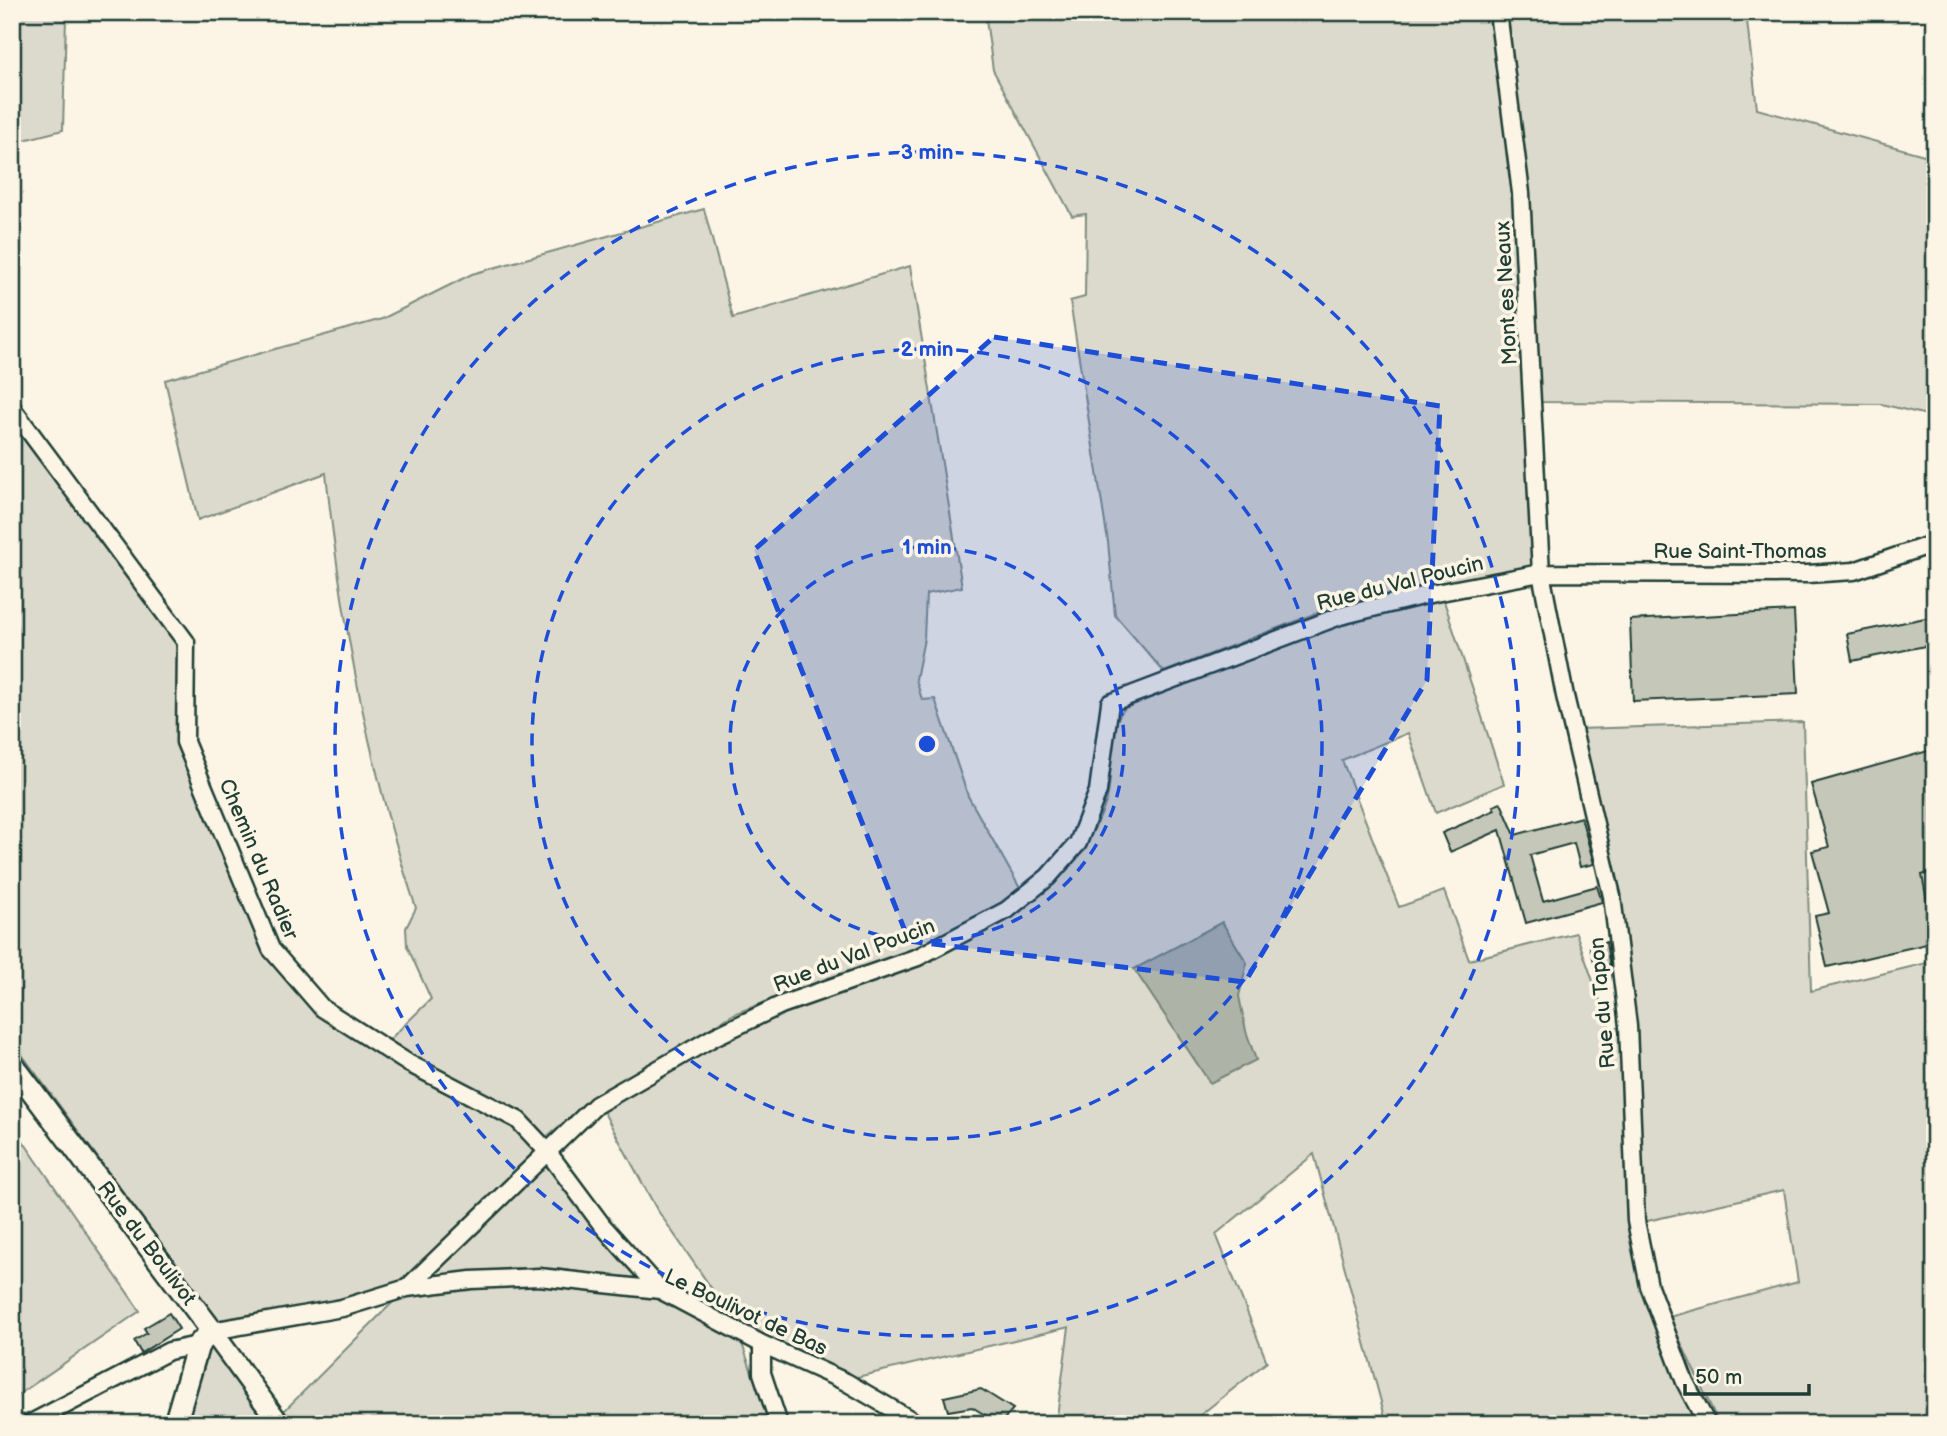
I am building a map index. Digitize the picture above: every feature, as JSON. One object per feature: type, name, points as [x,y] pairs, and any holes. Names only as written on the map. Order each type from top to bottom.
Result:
[{"type":"main road","name":"Rue du Boulivot","points":[[12,1064],[205,1338]]},
{"type":"main road","points":[[175,1424],[205,1338]]},
{"type":"street","name":"Mont es Neaux","points":[[1498,12],[1521,192],[1541,573]]},
{"type":"street","name":"Chemin du Radier","points":[[12,408],[186,642],[185,742],[271,949],[322,1007],[408,1063],[518,1120],[547,1151],[602,1225],[660,1290]]},
{"type":"street","name":"Rue Saint-Thomas","points":[[1541,573],[1808,574],[1854,571],[1935,543]]},
{"type":"street","name":"Rue du Val Poucin","points":[[407,1288],[596,1105],[714,1037],[781,1005],[918,957],[1007,909],[1038,885],[1078,844],[1098,791],[1110,703],[1340,616],[1430,594],[1541,573]]},
{"type":"street","name":"Rue du Tapon","points":[[1541,573],[1565,696],[1612,896],[1628,1026],[1636,1221],[1647,1273],[1685,1382],[1707,1424]]},
{"type":"street","name":"Le Boulivot de Bas","points":[[29,1424],[169,1351],[205,1338],[342,1308],[407,1288],[539,1277],[660,1290],[762,1344],[846,1382],[918,1424]]},
{"type":"street","name":"Rue du Boulivot","points":[[205,1338],[280,1424]]},
{"type":"street","points":[[762,1344],[762,1373],[779,1424]]},
{"type":"highlighted area","points":[[994,337],[1440,406],[1427,680],[1245,982],[909,941],[754,550]]},
{"type":"shaded area","points":[[12,12],[96,12],[66,17],[63,130],[12,143]]},
{"type":"shaded area","points":[[985,12],[1493,12],[1519,242],[1535,565],[1319,612],[1164,672],[1115,615],[1108,542],[1070,301],[1085,297],[1086,214],[1072,216],[993,70]]},
{"type":"shaded area","points":[[1504,12],[1746,12],[1757,109],[1935,158],[1935,417],[1881,404],[1539,402]]},
{"type":"shaded area","points":[[704,209],[733,318],[910,266],[962,587],[926,594],[924,639],[916,679],[922,700],[935,699],[968,796],[1021,890],[974,920],[921,947],[736,1013],[598,1094],[546,1137],[514,1111],[385,1044],[431,999],[407,946],[406,928],[416,908],[384,802],[359,693],[340,583],[326,473],[198,520],[165,380],[382,319],[472,274]]},
{"type":"shaded area","points":[[12,422],[174,634],[179,656],[176,740],[264,951],[324,1017],[508,1123],[538,1150],[419,1267],[395,1285],[324,1303],[217,1320],[12,1041]]},
{"type":"shaded area","points":[[1443,598],[1504,784],[1436,813],[1408,733],[1342,760],[1399,907],[1444,891],[1469,960],[1576,933],[1610,1029],[1622,1027],[1632,1241],[1702,1424],[1387,1424],[1314,1154],[1216,1234],[1267,1362],[1189,1424],[1056,1424],[1069,1327],[853,1378],[748,1331],[734,1321],[656,1208],[602,1109],[774,1018],[967,941],[1028,903],[1071,862],[1098,821],[1109,788],[1114,728],[1125,708],[1361,616]]},
{"type":"shaded area","points":[[1803,722],[1811,991],[1935,961],[1935,1424],[1719,1424],[1669,1317],[1798,1282],[1784,1190],[1643,1222],[1621,893],[1578,729]]},
{"type":"shaded area","points":[[1222,922],[1247,963],[1239,996],[1246,1031],[1256,1060],[1210,1083],[1134,969]]},
{"type":"shaded area","points":[[12,1125],[140,1311],[12,1399]]},
{"type":"shaded area","points":[[547,1158],[649,1283],[558,1269],[510,1268],[425,1280]]},
{"type":"shaded area","points":[[531,1281],[618,1288],[658,1298],[740,1338],[770,1424],[290,1424],[282,1413],[396,1299],[425,1292]]},
{"type":"shaded area","points":[[212,1346],[269,1424],[184,1424],[205,1349]]},
{"type":"building","points":[[1794,611],[1798,694],[1633,701],[1630,620]]},
{"type":"building","points":[[1935,616],[1935,644],[1852,661],[1847,634]]},
{"type":"building","points":[[1935,749],[1935,871],[1922,875],[1935,942],[1827,967],[1815,916],[1829,913],[1812,851],[1829,847],[1811,784]]},
{"type":"building","points":[[1501,803],[1515,835],[1581,817],[1594,864],[1580,867],[1574,843],[1530,855],[1543,901],[1597,886],[1602,902],[1526,923],[1500,830],[1450,852],[1442,833],[1495,810],[1493,806]]},
{"type":"building","points":[[1606,942],[1610,968],[1597,972],[1590,947]]},
{"type":"building","points":[[169,1313],[179,1329],[141,1353],[134,1341],[147,1333],[144,1328]]},
{"type":"building","points":[[981,1389],[1013,1409],[1000,1424],[972,1407],[948,1411],[944,1397]]}]
